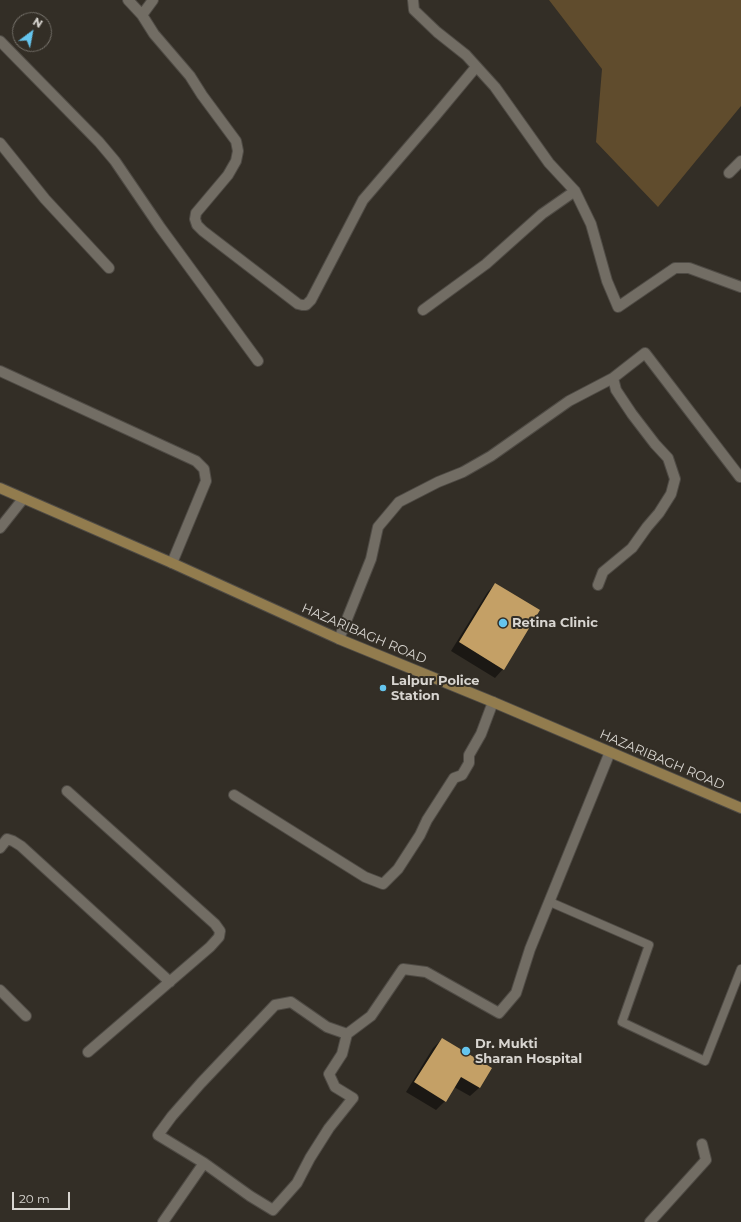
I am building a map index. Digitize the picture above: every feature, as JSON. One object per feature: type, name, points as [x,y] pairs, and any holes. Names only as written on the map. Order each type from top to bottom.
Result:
[{"type":"main road","name":"HAZARIBAGH ROAD","points":[[0,488],[22,499],[172,563],[339,639],[493,702],[741,808]]},
{"type":"street","points":[[128,0],[142,15],[154,34],[190,76],[236,141],[238,151],[236,161],[228,175],[196,213],[195,218],[197,225],[298,304],[302,305],[306,305],[311,300],[363,200],[476,67]]},
{"type":"street","points":[[142,15],[153,0]]},
{"type":"street","points":[[413,0],[414,10],[437,32],[466,55],[495,87],[549,163],[575,190],[591,224],[607,281],[618,307],[675,268],[689,268],[741,287]]},
{"type":"street","points":[[0,41],[99,142],[115,161],[160,227],[258,361]]},
{"type":"street","points":[[0,143],[45,199],[109,268]]},
{"type":"street","points":[[729,173],[741,161]]},
{"type":"street","points":[[423,310],[486,264],[542,214],[575,190]]},
{"type":"street","points":[[339,639],[371,559],[378,527],[399,502],[438,482],[463,472],[491,456],[569,401],[613,378],[645,353],[740,477]]},
{"type":"street","points":[[0,371],[185,455],[196,461],[204,469],[206,481],[172,563]]},
{"type":"street","points":[[598,585],[603,572],[632,548],[659,513],[672,494],[675,480],[668,458],[632,414],[616,390],[613,378]]},
{"type":"street","points":[[0,528],[22,499]]},
{"type":"street","points":[[234,795],[365,877],[383,884],[398,869],[454,778],[462,775],[469,763],[469,755],[481,734],[493,702]]},
{"type":"street","points":[[347,1034],[327,1027],[291,1002],[275,1005],[206,1078],[172,1116],[158,1135],[273,1210],[297,1183],[310,1158],[329,1128],[353,1098],[335,1087],[329,1074],[342,1054],[347,1034],[371,1016],[403,969],[426,972],[499,1013],[516,993],[530,949],[610,752]]},
{"type":"street","points":[[67,791],[215,924],[220,931],[219,937],[210,947],[88,1052]]},
{"type":"street","points":[[0,848],[7,839],[13,840],[21,846],[170,982]]},
{"type":"street","points":[[0,990],[26,1016]]},
{"type":"street","points":[[650,1222],[706,1160],[702,1144]]},
{"type":"street","points":[[163,1222],[204,1164]]},
{"type":"lane","points":[[550,902],[649,945],[622,1022],[705,1061],[741,969]]},
{"type":"shaded area","points":[[549,0],[741,0],[741,106],[658,207],[596,142],[602,69]]},
{"type":"building","points":[[495,583],[540,610],[504,670],[459,642]]},
{"type":"building","points":[[442,1038],[492,1068],[480,1088],[461,1077],[446,1102],[414,1082]]},
{"type":"place","name":"Retina Clinic","points":[[503,623]]},
{"type":"place","name":"Lalpur Police Station","points":[[383,688]]},
{"type":"place","name":"Dr. Mukti Sharan Hospital","points":[[466,1051]]}]
